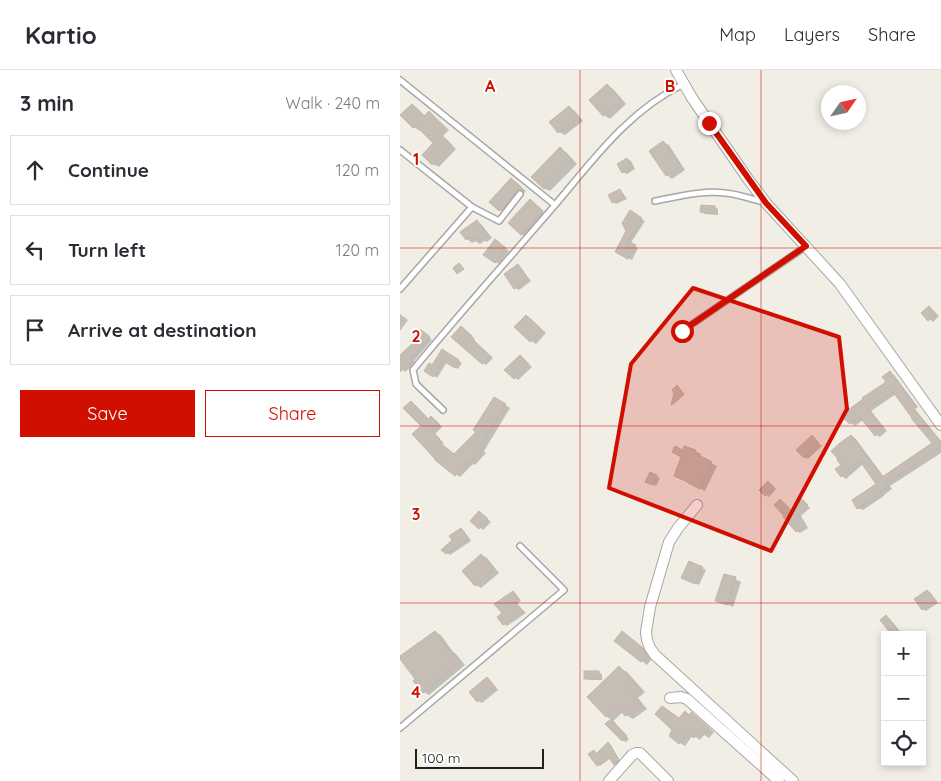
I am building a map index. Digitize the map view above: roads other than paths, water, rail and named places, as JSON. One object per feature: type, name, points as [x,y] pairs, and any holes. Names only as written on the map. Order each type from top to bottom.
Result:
[{"type":"street","points":[[676,70],[727,149],[766,203],[840,284],[941,425]]},
{"type":"street","points":[[697,505],[669,542],[650,607],[646,632],[647,640],[655,655],[793,781]]},
{"type":"street","points":[[670,698],[681,696],[687,699],[779,781]]},
{"type":"street","points":[[609,781],[632,755],[640,753],[668,781]]},
{"type":"lane","points":[[400,80],[555,205]]},
{"type":"lane","points":[[443,410],[416,384],[413,370],[626,124],[669,91],[684,84]]},
{"type":"lane","points":[[400,150],[472,207],[499,222],[520,194]]},
{"type":"lane","points":[[655,201],[700,194],[725,193],[766,203]]},
{"type":"lane","points":[[400,289],[472,207]]},
{"type":"lane","points":[[682,331],[806,246]]},
{"type":"lane","points":[[400,728],[564,590],[520,546]]}]
